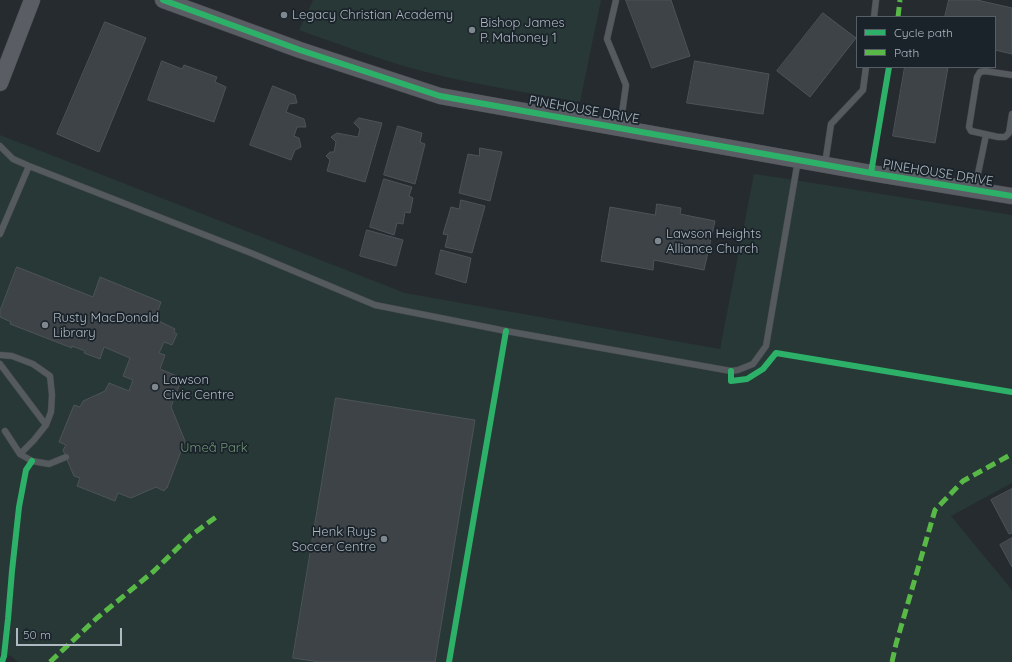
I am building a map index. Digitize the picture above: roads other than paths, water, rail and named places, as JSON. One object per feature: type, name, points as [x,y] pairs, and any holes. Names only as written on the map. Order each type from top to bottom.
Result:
[{"type":"street","points":[[0,83],[32,0]]},
{"type":"street","name":"PINEHOUSE DRIVE","points":[[163,0],[300,50],[440,96],[824,165],[1012,196]]},
{"type":"lane","points":[[616,0],[607,39],[626,85],[620,128]]},
{"type":"lane","points":[[874,16],[876,0]]},
{"type":"lane","points":[[824,165],[831,124],[863,90],[866,68]]},
{"type":"lane","points":[[1012,75],[985,71],[980,72],[977,76],[969,127],[971,131],[986,135],[998,137],[1005,136],[1009,133],[1012,114]]},
{"type":"lane","points":[[974,190],[986,135]]},
{"type":"lane","points":[[0,146],[13,159],[29,166],[251,253],[375,305],[506,331],[731,371],[753,364],[766,346],[798,160]]},
{"type":"lane","points":[[0,234],[29,166]]},
{"type":"lane","points":[[0,355],[12,356],[34,364],[50,376],[52,395],[51,412],[46,425],[20,454]]},
{"type":"lane","points":[[0,364],[46,425]]},
{"type":"lane","points":[[5,431],[20,454],[32,461],[49,464],[66,457]]},
{"type":"place","name":"Legacy Christian Academy","points":[[284,15]]},
{"type":"place","name":"Bishop James P. Mahoney 1","points":[[472,30]]},
{"type":"place","name":"Lawson Heights Alliance Church","points":[[658,241]]},
{"type":"place","name":"Rusty MacDonald Library","points":[[45,325]]},
{"type":"place","name":"Lawson Civic Centre","points":[[155,387]]},
{"type":"place","name":"Henk Ruys Soccer Centre","points":[[384,539]]},
{"type":"park label","name":"Umeå Park","points":[[214,448]]}]
